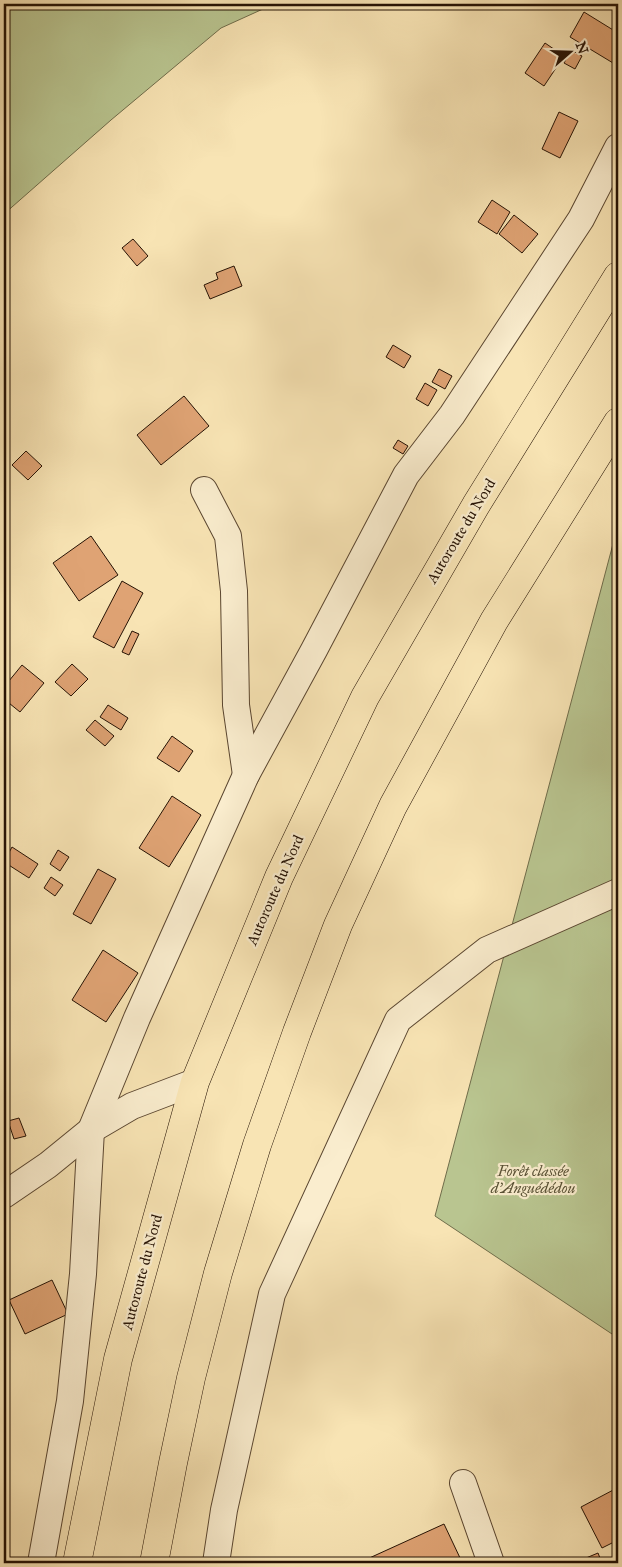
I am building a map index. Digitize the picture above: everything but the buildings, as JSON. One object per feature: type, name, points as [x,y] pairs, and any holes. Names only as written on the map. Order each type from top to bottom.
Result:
[{"type":"highway","name":"Autoroute du Nord","points":[[77,1563],[118,1359],[195,1082],[279,877],[365,696],[476,505],[618,276]]},
{"type":"highway","points":[[154,1563],[187,1397],[218,1273],[257,1145],[296,1032],[338,925],[393,806],[489,630],[618,422]]},
{"type":"street","points":[[41,1563],[70,1402],[83,1274],[91,1130],[137,1018],[246,776],[406,475],[452,415],[581,219],[618,147]]},
{"type":"street","points":[[204,490],[228,536],[234,591],[236,706],[246,776]]},
{"type":"street","points":[[216,1563],[224,1510],[272,1294],[398,1020],[487,950],[618,892]]},
{"type":"street","points":[[4,1195],[48,1166],[91,1130],[132,1106],[195,1082]]},
{"type":"street","points":[[463,1483],[491,1563]]},
{"type":"green space","points":[[4,4],[274,4],[221,28],[111,120],[4,214]]},
{"type":"green space","name":"Forêt classée d’Anguédédou","points":[[618,525],[618,1338],[435,1216]]}]
